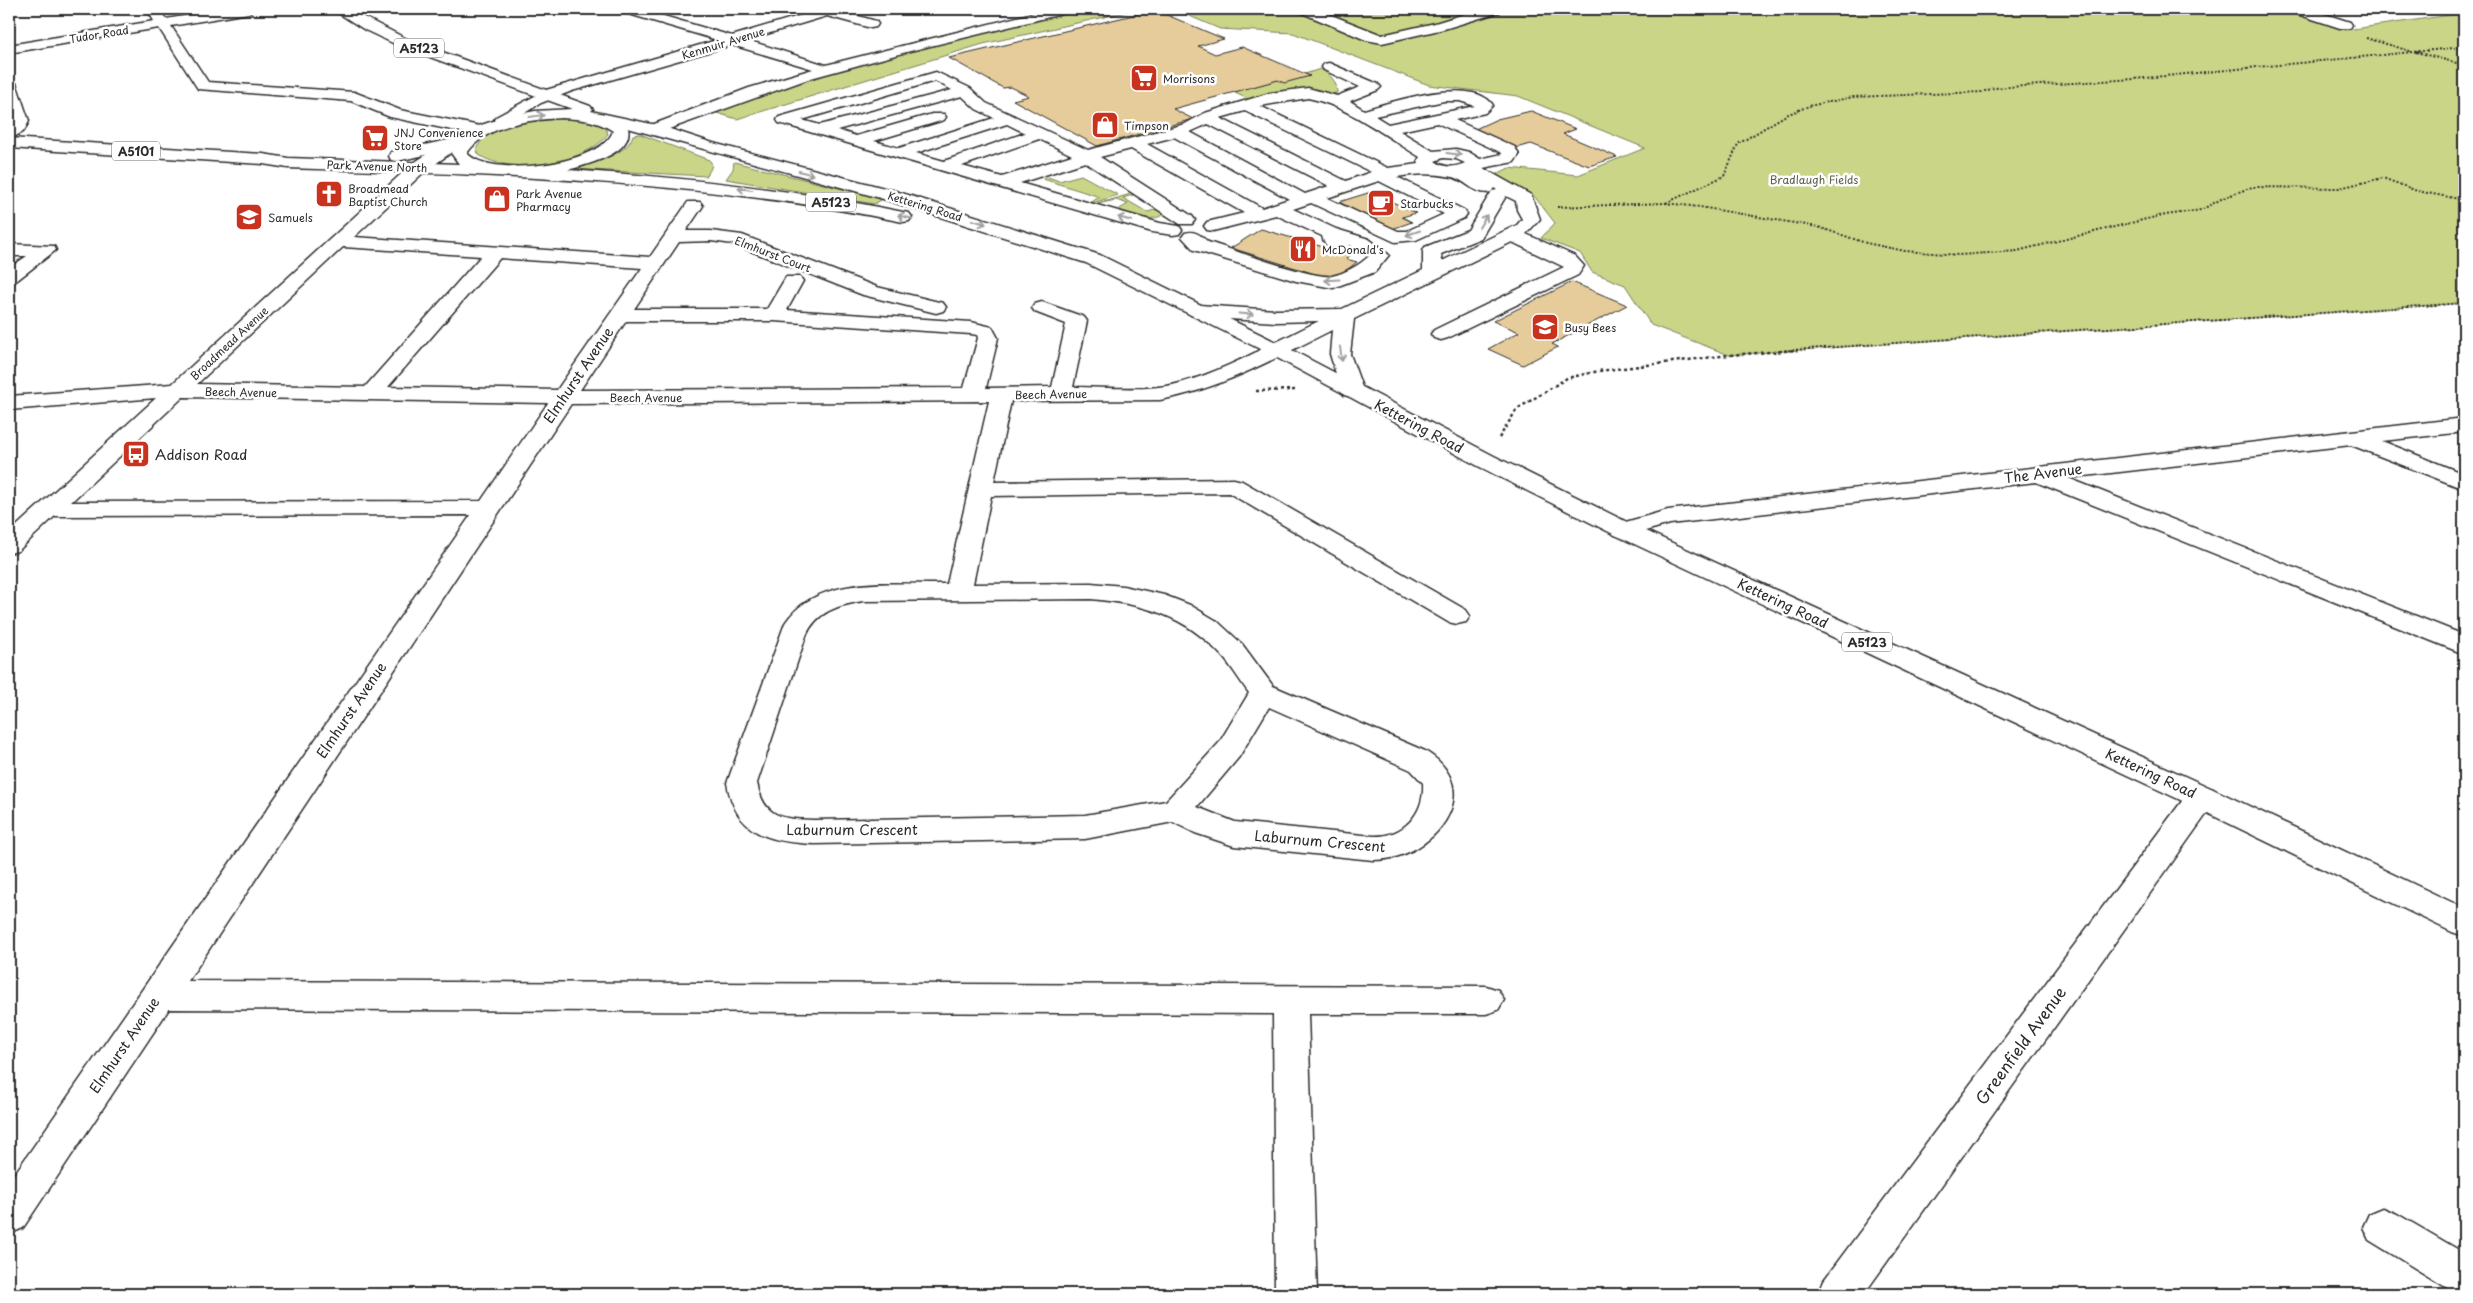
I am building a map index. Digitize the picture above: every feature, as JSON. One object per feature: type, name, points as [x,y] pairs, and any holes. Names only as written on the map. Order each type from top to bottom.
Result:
[{"type":"street","points":[[153,9],[202,86],[354,96],[396,114],[486,129],[510,121],[554,114],[602,118],[615,123],[621,130],[621,135],[617,142],[607,150],[567,165],[516,172],[474,167],[463,161],[459,154],[462,145],[486,129],[515,100],[515,90],[504,78]]},
{"type":"street","name":"Tudor Road","points":[[9,49],[250,9]]},
{"type":"street","name":"Kettering Road","points":[[339,9],[370,27],[402,42],[580,106],[602,118],[655,129],[707,146],[886,194],[1032,238],[1093,259],[1275,349],[1486,461],[1624,530],[2202,797],[2464,923]]},
{"type":"street","points":[[627,9],[819,66]]},
{"type":"street","points":[[655,129],[702,110],[816,72],[1065,9]]},
{"type":"street","points":[[1305,9],[1370,37],[1382,39],[1430,29],[1495,9]]},
{"type":"street","points":[[2296,9],[2345,25]]},
{"type":"street","points":[[826,10],[871,24]]},
{"type":"street","name":"Kenmuir Avenue","points":[[580,106],[580,95],[587,86],[610,77],[826,10]]},
{"type":"street","points":[[786,76],[847,57]]},
{"type":"street","points":[[1329,67],[1373,88],[1337,101]]},
{"type":"street","points":[[1133,143],[1268,211],[1330,233],[1349,237],[1368,245],[1380,255],[1368,268],[1332,282],[1303,277],[1201,246],[1183,229],[1087,156],[1041,132],[1007,120],[981,106],[965,91],[936,76],[785,120],[1158,228],[1183,229],[1205,221],[1213,226],[1268,211],[1383,174],[1431,162],[1446,153],[1462,155],[1473,161],[1467,168]]},
{"type":"street","name":"Kenmuir Avenue","points":[[486,129],[538,97],[589,80],[610,77]]},
{"type":"street","points":[[9,82],[21,121],[18,128],[9,135]]},
{"type":"street","points":[[819,130],[965,91]]},
{"type":"street","points":[[1001,183],[1087,156],[1191,127],[1208,118],[1246,105],[1280,96],[1308,93],[1337,101],[1363,115],[1386,129],[1431,162]]},
{"type":"street","points":[[1363,115],[1424,99],[1446,97],[1466,97],[1480,100],[1485,106],[1480,110],[1386,129]]},
{"type":"street","points":[[1175,132],[1308,198],[1395,237],[1410,236],[1458,214],[1246,105]]},
{"type":"street","points":[[855,141],[981,106]]},
{"type":"street","points":[[1208,118],[1345,186]]},
{"type":"street","points":[[1440,119],[1509,150],[1512,155],[1508,158],[1467,168]]},
{"type":"street","points":[[899,153],[1007,120]]},
{"type":"street","name":"Park Avenue North","points":[[9,143],[263,159],[399,156],[453,144],[486,129]]},
{"type":"street","points":[[944,166],[1041,132]]},
{"type":"street","name":"Broadmead Avenue","points":[[9,546],[418,168],[453,144]]},
{"type":"street","points":[[702,196],[720,176],[723,163],[716,152],[707,146]]},
{"type":"street","name":"Park Avenue North","points":[[263,159],[288,163],[492,170]]},
{"type":"street","points":[[1467,168],[1498,195],[1526,210]]},
{"type":"street","points":[[1467,168],[1525,199],[1526,210]]},
{"type":"street","name":"Kettering Road","points":[[516,172],[702,196],[854,206],[918,220],[1087,271],[1137,282]]},
{"type":"street","points":[[1433,273],[1432,251],[1475,234],[1498,195]]},
{"type":"street","name":"Elmhurst Avenue","points":[[9,1215],[487,508],[654,263],[702,196]]},
{"type":"street","name":"Beech Avenue","points":[[9,403],[177,390],[563,397],[1153,393],[1184,389],[1222,376],[1512,235],[1523,229],[1531,220],[1526,210]]},
{"type":"street","points":[[1441,334],[1570,271],[1574,266],[1568,260],[1512,235]]},
{"type":"street","name":"Elmhurst Court","points":[[673,236],[718,236],[736,239],[870,291],[936,307]]},
{"type":"street","points":[[340,241],[654,263]]},
{"type":"street","points":[[9,250],[47,250],[9,276]]},
{"type":"street","points":[[370,394],[496,252]]},
{"type":"street","points":[[774,315],[793,281]]},
{"type":"street","points":[[1042,308],[1076,321],[1061,394]]},
{"type":"street","points":[[1198,311],[1286,316],[1348,314],[1340,354],[1352,390]]},
{"type":"street","points":[[618,316],[774,315],[971,328],[985,331],[988,338],[973,395]]},
{"type":"street","points":[[958,592],[1001,395]]},
{"type":"street","name":"The Avenue","points":[[1624,530],[1668,517],[2464,425]]},
{"type":"street","points":[[2352,438],[2464,482]]},
{"type":"street","points":[[2036,473],[2464,644]]},
{"type":"street","points":[[979,489],[1234,486],[1457,616]]},
{"type":"street","points":[[49,509],[487,508]]},
{"type":"street","name":"Laburnum Crescent","points":[[1091,591],[1123,594],[1155,601],[1181,611],[1207,627],[1232,650],[1263,693],[1414,758],[1429,767],[1438,781],[1439,797],[1430,818],[1413,838],[1394,847],[1373,848],[1234,834],[1206,825],[1176,810],[1075,828],[814,832],[779,829],[755,817],[747,807],[743,792],[745,772],[798,623],[822,603],[842,596],[958,592],[1091,591]]},
{"type":"street","points":[[1176,810],[1229,750],[1263,693]]},
{"type":"street","name":"Greenfield Avenue","points":[[1839,1294],[2202,797]]},
{"type":"street","points":[[158,995],[1486,1000]]},
{"type":"street","points":[[1290,1000],[1296,1294]]},
{"type":"street","points":[[2382,1227],[2464,1275]]},
{"type":"path","points":[[2345,25],[2339,28],[2352,34],[2464,65]]},
{"type":"path","points":[[1665,203],[1724,176],[1738,144],[1786,115],[1809,106],[1853,97],[1888,98],[1909,94],[1982,92],[1994,88],[2134,79],[2464,47]]},
{"type":"path","points":[[1526,210],[1572,206],[1665,203],[1818,227],[1866,243],[1906,251],[1959,255],[2017,251],[2159,216],[2201,210],[2223,198],[2252,187],[2339,188],[2383,178],[2417,191],[2464,200]]},
{"type":"path","points":[[1486,461],[1517,409],[1567,378],[1599,371],[1729,356],[2464,304]]},
{"type":"green space","points":[[1053,9],[1140,9],[983,44],[737,119],[700,108],[831,64]]},
{"type":"green space","name":"Bradlaugh Fields","points":[[1173,9],[2282,9],[2346,30],[2464,13],[2464,303],[1729,355],[1651,325],[1625,285],[1592,272],[1580,253],[1541,238],[1555,223],[1534,196],[1495,175],[1509,168],[1578,175],[1645,148],[1518,96],[1429,85],[1293,33],[1220,29]]},
{"type":"green space","points":[[1320,69],[1333,79],[1337,93],[1329,94],[1313,91],[1250,100],[1233,92],[1278,80],[1309,76],[1305,74]]},
{"type":"green space","points":[[556,118],[578,118],[594,121],[600,123],[608,134],[598,144],[583,153],[547,164],[509,165],[492,161],[479,155],[476,149],[490,133],[500,128],[523,122]]},
{"type":"green space","points":[[640,134],[709,160],[711,162],[710,170],[706,176],[572,169],[573,166],[599,160],[616,153],[624,148],[633,135]]},
{"type":"green space","points":[[734,162],[883,199],[874,204],[726,179],[733,169]]},
{"type":"green space","points":[[1081,175],[1118,195],[1093,203],[1091,202],[1100,197],[1043,179],[1048,177],[1059,181]]},
{"type":"green space","points":[[1136,194],[1123,198],[1147,212],[1159,209],[1164,214],[1153,218],[1135,216],[1118,210],[1128,204],[1116,200],[1097,204]]},
{"type":"building","name":"Morrisons","points":[[1155,10],[1224,39],[1198,46],[1215,54],[1242,47],[1310,76],[1284,83],[1278,80],[1173,109],[1193,119],[1097,146],[1013,100],[1029,96],[1011,87],[1003,88],[949,58]]},
{"type":"building","points":[[1531,111],[1576,129],[1563,134],[1617,157],[1589,166],[1531,144],[1517,148],[1473,130],[1497,119]]},
{"type":"building","points":[[1371,192],[1416,213],[1402,217],[1412,222],[1392,229],[1339,202]]},
{"type":"building","points":[[1261,229],[1351,255],[1346,259],[1357,262],[1339,276],[1328,278],[1231,248]]},
{"type":"building","name":"Busy Bees","points":[[1572,282],[1627,305],[1552,344],[1558,347],[1523,365],[1488,349],[1519,332],[1493,321]]},
{"type":"place","name":"Morrisons","points":[[1144,78]]},
{"type":"place","name":"Timpson","points":[[1105,125]]},
{"type":"place","name":"JNJ Convenience Store","points":[[375,138]]},
{"type":"place","name":"Broadmead Baptist Church","points":[[329,194]]},
{"type":"place","name":"Park Avenue Pharmacy","points":[[497,199]]},
{"type":"place","name":"Starbucks","points":[[1381,203]]},
{"type":"place","name":"Samuels","points":[[249,217]]},
{"type":"place","name":"McDonald's","points":[[1303,249]]},
{"type":"place","name":"Busy Bees","points":[[1545,327]]},
{"type":"place","name":"Addison Road","points":[[136,454]]}]
